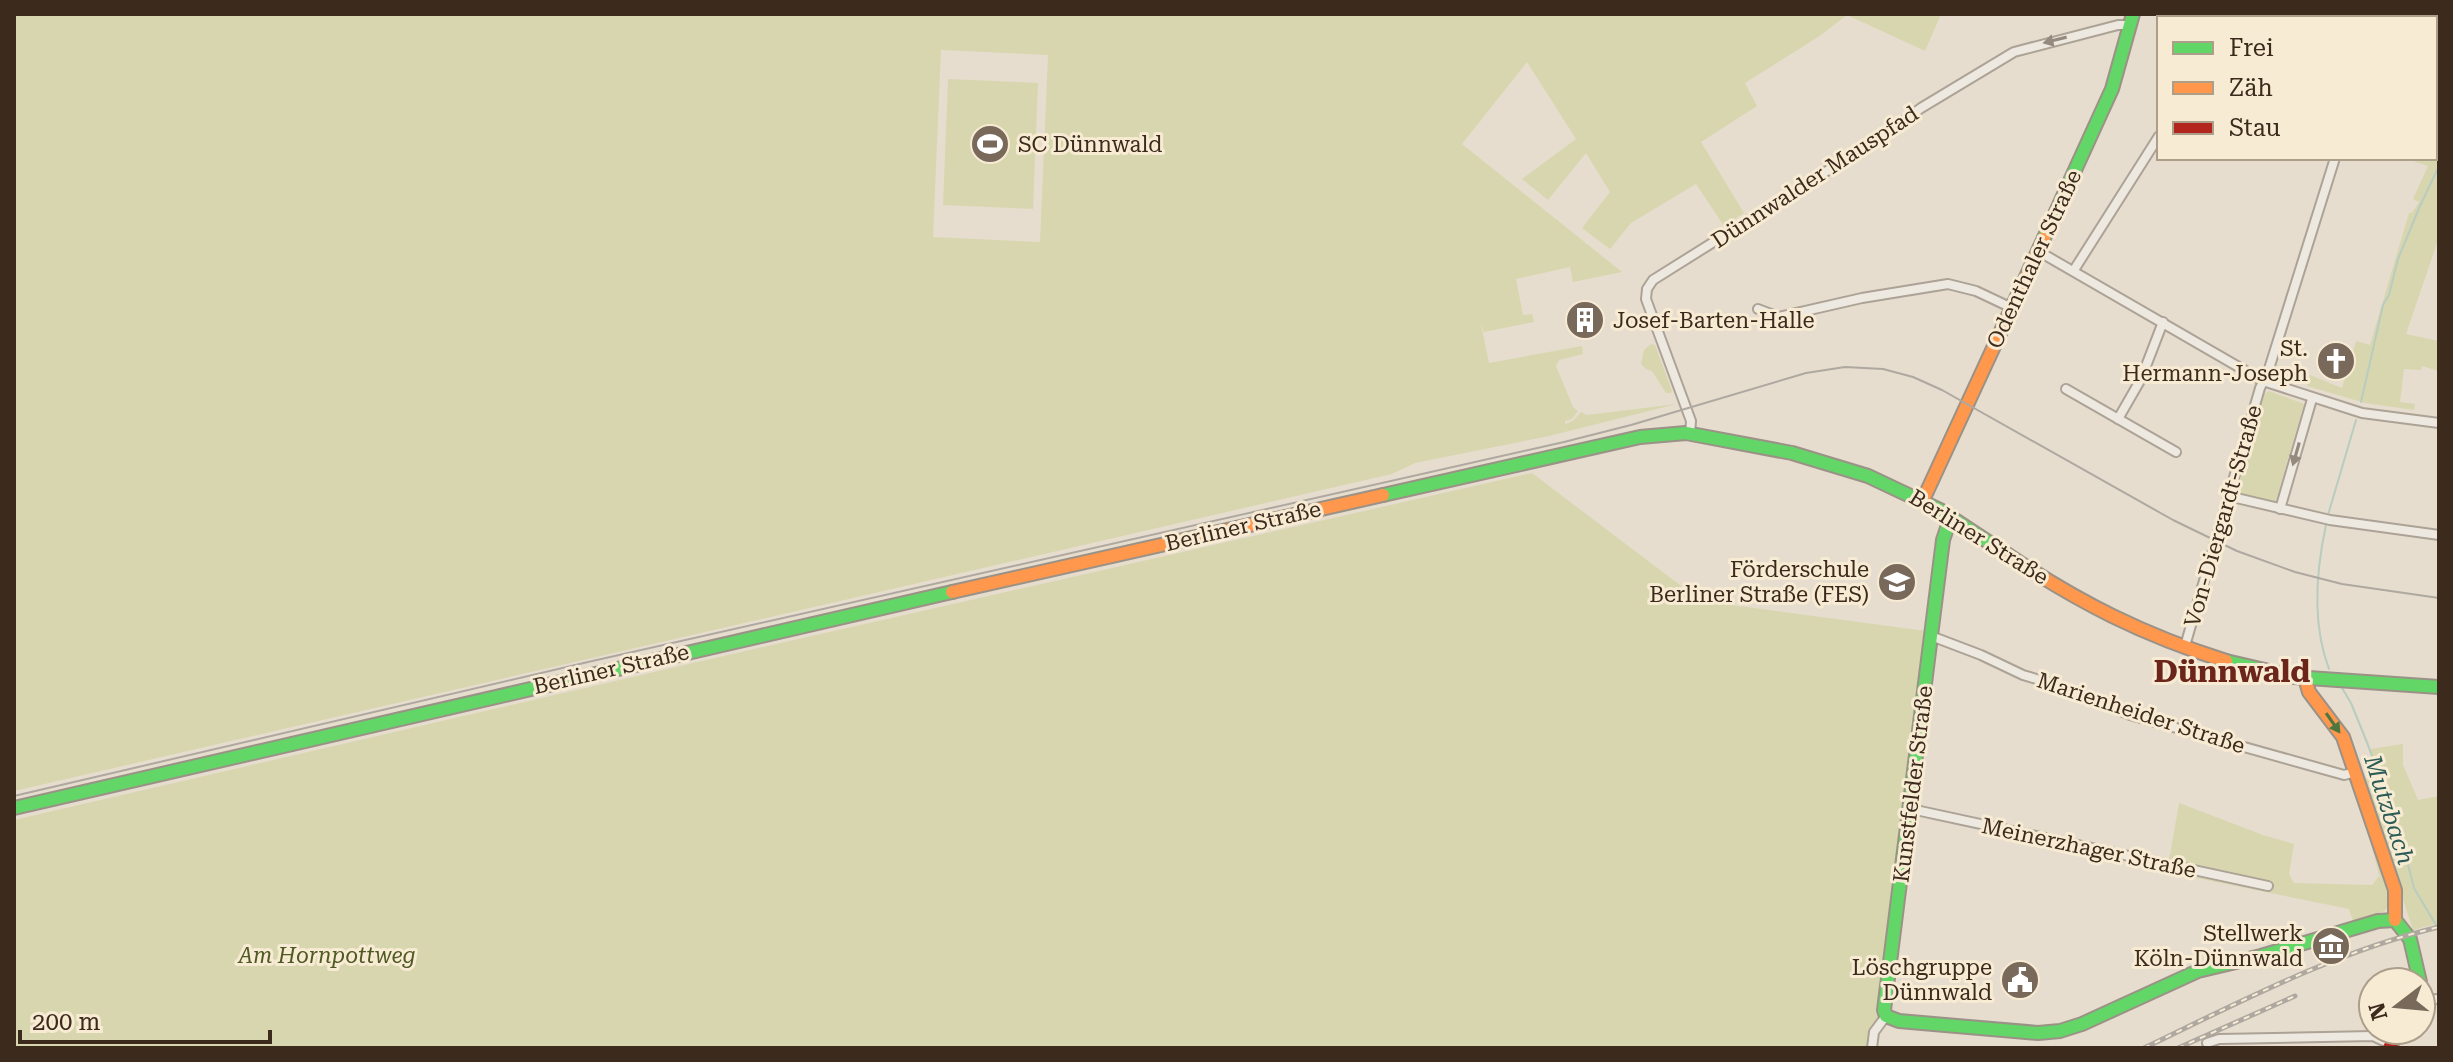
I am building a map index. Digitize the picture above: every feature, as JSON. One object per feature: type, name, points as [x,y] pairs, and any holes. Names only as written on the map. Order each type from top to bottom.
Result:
[{"type":"main road","name":"Dünnwalder Mauspfad","points":[[2132,19],[2146,14]]},
{"type":"main road","name":"Odenthaler Straße","points":[[1923,500],[2112,89],[2132,19]]},
{"type":"main road","name":"Berliner Straße","points":[[14,808],[666,657],[1667,433],[1766,447],[1843,467],[1923,500],[2095,609],[2185,646],[2265,671],[2305,678],[2375,680],[2439,687]]},
{"type":"main road","name":"Kunstfelder Straße","points":[[1886,1016],[1884,1010],[1944,533],[1951,516]]},
{"type":"main road","points":[[2305,678],[2309,692],[2343,737],[2391,877],[2397,902],[2395,920]]},
{"type":"main road","points":[[1886,1016],[1899,1021],[2038,1033],[2060,1031],[2198,971],[2378,921],[2395,920],[2401,924],[2408,934],[2416,966]]},
{"type":"street","name":"Dünnwalder Mauspfad","points":[[1690,434],[1691,421],[1646,299],[1647,289],[1653,280],[2014,52],[2132,19]]},
{"type":"street","points":[[2074,270],[2157,139]]},
{"type":"street","name":"Von-Diergardt-Straße","points":[[2185,646],[2263,381],[2334,160]]},
{"type":"street","points":[[2038,251],[2263,381],[2358,412],[2439,423]]},
{"type":"street","points":[[1758,309],[1779,317],[1862,298],[1948,284],[1976,291],[2012,308]]},
{"type":"street","points":[[2118,419],[2141,379],[2163,322]]},
{"type":"street","points":[[2066,389],[2176,452]]},
{"type":"street","points":[[2280,509],[2312,399]]},
{"type":"street","points":[[2228,496],[2327,520],[2439,535]]},
{"type":"street","name":"Marienheider Straße","points":[[1931,636],[2023,675],[2141,718],[2344,775],[2356,772]]},
{"type":"street","name":"Meinerzhager Straße","points":[[1911,809],[2268,886]]},
{"type":"street","name":"Kunstfelder Straße","points":[[1872,1048],[1874,1032],[1886,1016]]},
{"type":"street","points":[[2207,1043],[2219,1039],[2277,1043],[2357,1035]]},
{"type":"green space","points":[[14,14],[1941,14],[1925,51],[1847,15],[1745,83],[1757,106],[1701,142],[1744,213],[1724,226],[1696,184],[1631,223],[1610,249],[1582,228],[1610,192],[1586,153],[1548,200],[1522,179],[1576,139],[1527,62],[1462,144],[1622,272],[1573,282],[1570,267],[1516,279],[1523,315],[1532,314],[1534,322],[1484,332],[1481,324],[1489,363],[1582,346],[1583,354],[1559,360],[1556,366],[1573,407],[1578,411],[1565,424],[1573,421],[1581,412],[1587,415],[1677,404],[1549,436],[1415,463],[1392,474],[14,791]],"holes":[[[941,50],[1048,55],[1040,242],[933,237]]]},
{"type":"green space","points":[[2439,49],[2439,237],[2406,334],[2439,341],[2439,371],[2422,366],[2421,370],[2404,369],[2400,402],[2415,404],[2414,410],[2365,403],[2307,386],[2310,375],[2342,388],[2356,341],[2370,345],[2409,213],[2419,202],[2413,199],[2428,166],[2410,160],[2437,160]]},
{"type":"green space","name":"SC Dünnwald","points":[[948,79],[1038,83],[1033,209],[943,205]]},
{"type":"green space","points":[[1651,344],[1655,345],[1671,393],[1666,393],[1652,371],[1641,364],[1644,350]]},
{"type":"green space","points":[[2269,391],[2304,404],[2275,503],[2239,495],[2236,489],[2263,395]]},
{"type":"green space","name":"Am Hornpottweg","points":[[1532,473],[1701,601],[1926,631],[1874,1048],[14,1048],[14,820]]},
{"type":"green space","points":[[2403,744],[2403,765],[2418,800],[2439,796],[2439,923],[2413,930],[2364,780],[2378,772],[2370,749]]},
{"type":"green space","points":[[2358,791],[2390,886],[2384,880],[2390,903],[2385,911],[2353,921],[2349,909],[2167,872],[2179,803],[2294,844],[2289,874],[2294,883],[2372,885],[2379,876],[2383,878],[2379,875]]},
{"type":"waterway","name":"Mutzbach","points":[[2361,402],[2383,305],[2389,295],[2398,259],[2439,166]]},
{"type":"waterway","name":"Mutzbach","points":[[2328,515],[2356,420]]},
{"type":"waterway","name":"Mutzbach","points":[[2326,525],[2317,597],[2320,634],[2329,669]]},
{"type":"waterway","name":"Mutzbach","points":[[2342,688],[2368,745],[2401,837],[2414,888],[2439,930]]},
{"type":"tram line","points":[[14,796],[588,662],[1564,442],[1806,373],[1845,367],[1883,369],[1913,377],[1942,390],[2173,520],[2237,551],[2295,572],[2342,584],[2439,598]]},
{"type":"railway","points":[[2144,1048],[2325,964],[2400,937],[2439,927]]},
{"type":"railway","points":[[2178,1048],[2295,996]]},
{"type":"traffic: fast","points":[[2044,238],[2112,89],[2133,14]]},
{"type":"traffic: fast","points":[[1383,495],[1640,437],[1686,433],[1792,453],[1868,476],[1940,510],[2008,555]]},
{"type":"traffic: fast","points":[[1951,516],[1943,540],[1884,1010],[1886,1016],[1899,1021],[2038,1033],[2060,1031],[2198,971],[2261,956],[2378,921],[2395,920]]},
{"type":"traffic: fast","points":[[14,808],[952,592]]},
{"type":"traffic: fast","points":[[2226,661],[2294,677],[2439,687]]},
{"type":"traffic: fast","points":[[2395,920],[2410,939],[2416,966]]},
{"type":"traffic: slow","points":[[1923,500],[2044,238]]},
{"type":"traffic: slow","points":[[952,592],[1383,495]]},
{"type":"traffic: slow","points":[[2008,555],[2113,616],[2226,661]]},
{"type":"traffic: slow","points":[[2305,678],[2309,692],[2343,737],[2395,890],[2395,920]]},
{"type":"place","name":"SC Dünnwald","points":[[990,144]]},
{"type":"place","name":"Josef-Barten-Halle","points":[[1585,320]]},
{"type":"place","name":"St. Hermann-Joseph","points":[[2336,361]]},
{"type":"place","name":"Förderschule Berliner Straße (FES)","points":[[1897,582]]},
{"type":"place","name":"Stellwerk Köln-Dünnwald","points":[[2331,946]]},
{"type":"place","name":"Löschgruppe Dünnwald","points":[[2020,980]]},
{"type":"district","name":"Dünnwald","points":[[2232,671]]}]
